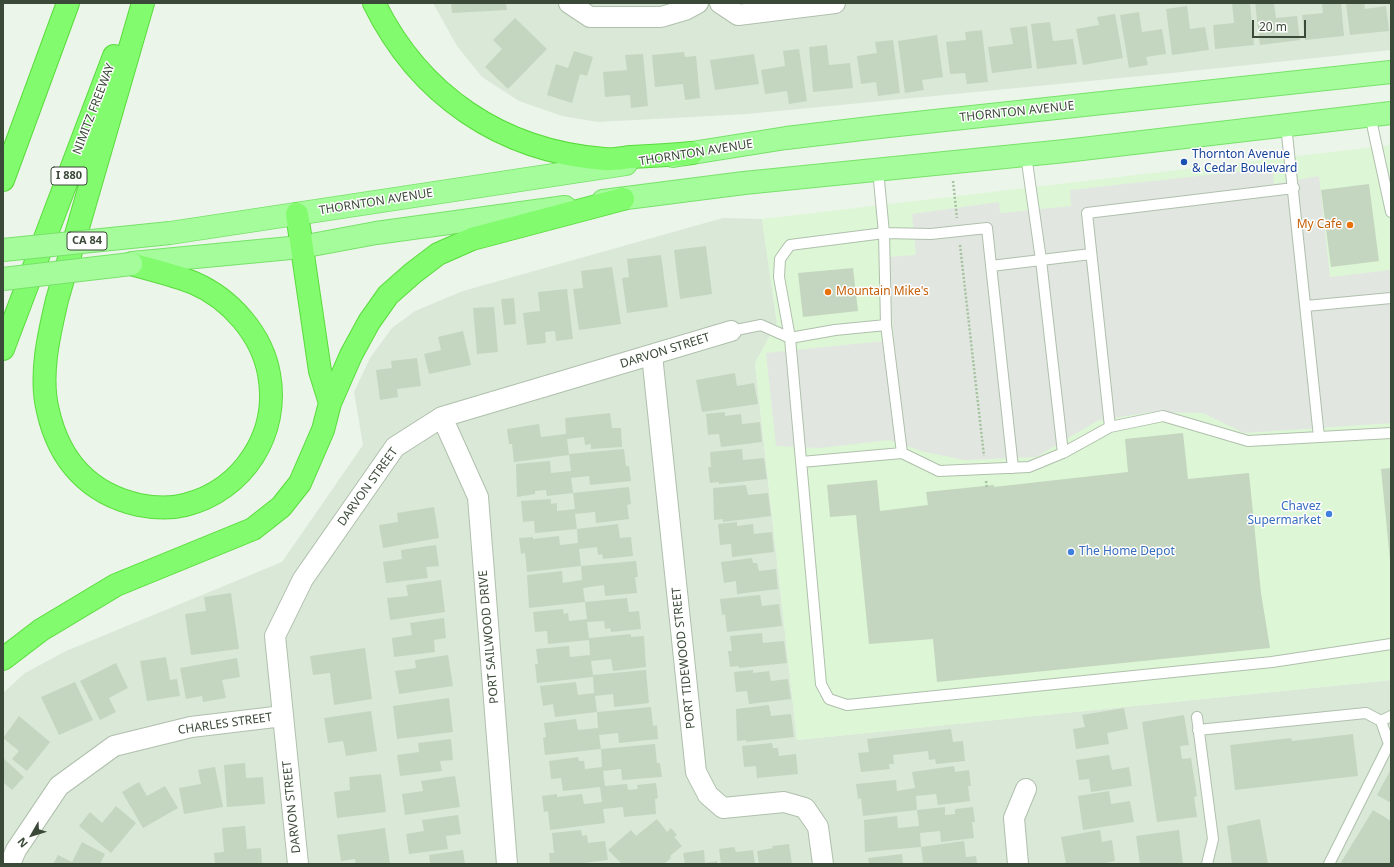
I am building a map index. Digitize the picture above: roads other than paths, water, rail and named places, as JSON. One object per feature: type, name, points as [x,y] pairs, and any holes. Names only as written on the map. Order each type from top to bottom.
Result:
[{"type":"highway","points":[[3,180],[68,3]]},
{"type":"highway","name":"NIMITZ FREEWAY","points":[[3,349],[134,3]]},
{"type":"highway","points":[[131,264],[195,284],[226,303],[250,328],[266,357],[272,389],[269,421],[257,452],[238,476],[214,493],[185,505],[157,508],[125,502],[95,488],[73,467],[56,440],[47,410],[45,375],[48,341],[57,300],[143,3]]},
{"type":"highway","points":[[374,3],[399,45],[426,78],[453,104],[487,126],[523,141],[563,153],[605,159],[692,153]]},
{"type":"highway","points":[[3,659],[41,630],[116,584],[253,529],[281,507],[300,483],[323,430],[330,403],[351,355],[369,322],[388,295],[438,254],[472,239],[623,199]]},
{"type":"highway","points":[[297,214],[320,371],[330,403]]},
{"type":"main road","name":"THORNTON AVENUE","points":[[3,250],[170,232],[297,214],[692,153],[879,127],[1391,72]]},
{"type":"main road","points":[[3,279],[131,264],[301,247],[376,233],[744,183],[1026,155],[1381,114]]},
{"type":"street","points":[[569,3],[590,17],[660,17],[685,10],[698,3]]},
{"type":"street","points":[[720,3],[738,15],[835,3]]},
{"type":"street","name":"DARVON STREET","points":[[298,864],[275,636],[303,580],[395,447],[442,417],[731,331]]},
{"type":"street","name":"PORT TIDEWOOD STREET","points":[[652,355],[696,772],[708,795],[723,808],[784,802],[805,808],[818,827],[823,864]]},
{"type":"street","name":"PORT SAILWOOD DRIVE","points":[[442,417],[478,497],[507,864]]},
{"type":"street","name":"CHARLES STREET","points":[[10,864],[16,850],[59,786],[114,746],[191,727],[283,716]]},
{"type":"street","points":[[1018,864],[1014,818],[1026,789]]},
{"type":"lane","points":[[1381,114],[1391,212]]},
{"type":"lane","points":[[1286,125],[1294,188],[1319,437]]},
{"type":"lane","points":[[1026,155],[1041,260],[1063,453]]},
{"type":"lane","points":[[878,170],[884,233],[886,325],[902,453]]},
{"type":"lane","points":[[1110,427],[1087,213],[1294,188]]},
{"type":"lane","points":[[1013,468],[987,228],[930,234],[884,233],[790,245],[780,259],[779,276],[790,338],[821,684],[829,699],[847,705],[1272,662],[1391,644]]},
{"type":"lane","points":[[991,266],[1091,254]]},
{"type":"lane","points":[[1306,306],[1391,298]]},
{"type":"lane","points":[[731,331],[760,325],[790,338],[835,330],[886,325]]},
{"type":"lane","points":[[801,462],[902,453],[939,471],[1028,467],[1063,453],[1110,427],[1163,416],[1248,441],[1391,433]]},
{"type":"lane","points":[[1198,730],[1366,713],[1382,721],[1389,744],[1329,864]]},
{"type":"lane","points":[[1382,721],[1391,716]]},
{"type":"lane","points":[[1197,717],[1212,839],[1207,864]]},
{"type":"place","name":"Thornton Avenue & Cedar Boulevard","points":[[1184,162]]},
{"type":"place","name":"My Cafe","points":[[1350,225]]},
{"type":"place","name":"Mountain Mike's","points":[[828,292]]},
{"type":"place","name":"Chavez Supermarket","points":[[1329,514]]},
{"type":"place","name":"The Home Depot","points":[[1071,552]]}]
